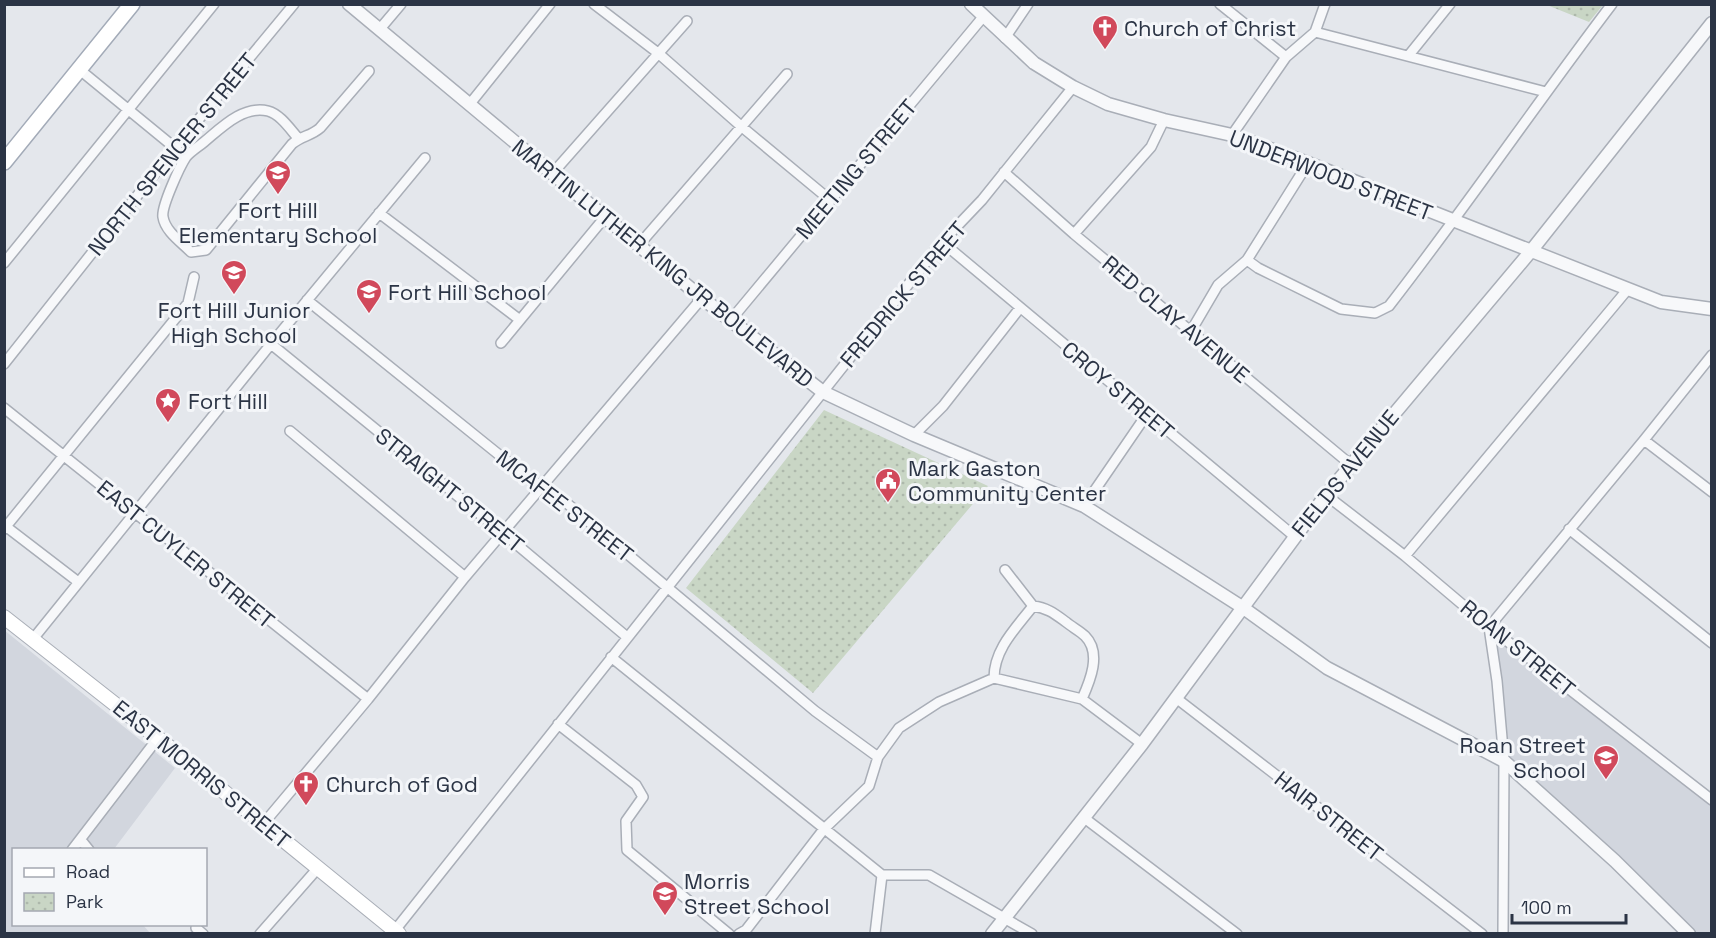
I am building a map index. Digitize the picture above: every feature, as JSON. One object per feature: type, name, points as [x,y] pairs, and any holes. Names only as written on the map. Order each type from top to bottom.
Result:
[{"type":"main road","points":[[4,162],[132,4]]},
{"type":"main road","name":"EAST MORRIS STREET","points":[[4,617],[264,823],[395,932]]},
{"type":"street","points":[[4,263],[214,4]]},
{"type":"street","name":"NORTH SPENCER STREET","points":[[4,364],[175,148],[294,4]]},
{"type":"street","name":"MARTIN LUTHER KING JR BOULEVARD","points":[[349,4],[638,246],[730,321],[823,392],[914,435],[1084,506],[1242,607],[1327,668],[1504,762],[1615,861],[1689,933]]},
{"type":"street","points":[[379,30],[401,4]]},
{"type":"street","points":[[469,105],[550,4]]},
{"type":"street","points":[[594,4],[658,53],[830,200]]},
{"type":"street","name":"UNDERWOOD STREET","points":[[971,4],[1034,63],[1073,87],[1108,104],[1164,120],[1232,135],[1661,302],[1712,309]]},
{"type":"street","points":[[1005,38],[1028,4]]},
{"type":"street","points":[[1220,4],[1286,57]]},
{"type":"street","points":[[1232,135],[1286,57],[1315,32],[1325,4]]},
{"type":"street","points":[[1408,55],[1450,4]]},
{"type":"street","points":[[1247,260],[1258,268],[1341,309],[1375,313],[1389,306],[1454,222],[1612,4]]},
{"type":"street","name":"MEETING STREET","points":[[730,321],[983,17]]},
{"type":"street","points":[[552,174],[687,21]]},
{"type":"street","name":"FIELDS AVENUE","points":[[992,933],[1142,744],[1294,536],[1350,464],[1531,250],[1712,23]]},
{"type":"street","points":[[1315,32],[1546,92]]},
{"type":"street","points":[[80,70],[186,157]]},
{"type":"street","points":[[298,138],[276,115],[269,111],[256,110],[229,122],[186,157],[165,201],[162,214],[166,225],[191,252],[206,250],[298,138],[314,134],[369,70]]},
{"type":"street","points":[[638,246],[787,75]]},
{"type":"street","name":"FREDRICK STREET","points":[[395,932],[942,242],[982,200],[1073,87]]},
{"type":"street","points":[[1074,234],[1151,147],[1164,120]]},
{"type":"street","points":[[33,639],[77,582],[425,158]]},
{"type":"street","points":[[1191,331],[1218,285],[1247,260],[1308,163]]},
{"type":"street","name":"RED CLAY AVENUE","points":[[1004,172],[1074,234],[1350,464]]},
{"type":"street","points":[[379,213],[520,320]]},
{"type":"street","points":[[501,343],[604,217]]},
{"type":"street","name":"CROY STREET","points":[[942,242],[1294,536]]},
{"type":"street","points":[[77,582],[5,527],[188,303],[194,277]]},
{"type":"street","points":[[1405,556],[1628,289]]},
{"type":"street","points":[[264,823],[368,699],[465,577],[702,298]]},
{"type":"street","name":"MCAFEE STREET","points":[[307,300],[534,483],[545,485],[815,711],[878,757]]},
{"type":"street","points":[[914,435],[943,405],[1020,308]]},
{"type":"street","name":"STRAIGHT STREET","points":[[271,344],[627,637]]},
{"type":"street","points":[[1503,933],[1504,762],[1497,681],[1489,627],[1712,355]]},
{"type":"street","name":"EAST CUYLER STREET","points":[[4,408],[368,699]]},
{"type":"street","points":[[1084,506],[1147,414]]},
{"type":"street","points":[[290,431],[465,577]]},
{"type":"street","points":[[1644,440],[1712,492]]},
{"type":"street","name":"ROAN STREET","points":[[1326,495],[1405,556],[1489,627],[1712,800]]},
{"type":"street","points":[[1569,529],[1712,643]]},
{"type":"street","points":[[1005,570],[1033,606],[1046,608],[1055,613],[1087,637],[1094,660],[1091,679],[1082,699]]},
{"type":"street","points":[[994,678],[996,658],[1006,640],[1033,606]]},
{"type":"street","points":[[611,657],[882,875],[929,875],[1032,933]]},
{"type":"street","points":[[742,932],[824,829],[868,786],[878,757],[899,728],[939,702],[994,678],[1082,699],[1142,744]]},
{"type":"street","name":"HAIR STREET","points":[[1176,699],[1482,933]]},
{"type":"street","points":[[558,724],[636,785],[644,797],[626,821],[627,850],[729,933]]},
{"type":"street","points":[[73,848],[158,738]]},
{"type":"street","points":[[1083,817],[1237,933]]},
{"type":"street","points":[[81,840],[88,848]]},
{"type":"street","points":[[260,933],[318,868]]},
{"type":"street","points":[[875,933],[882,875]]},
{"type":"shaded area","name":"Roan Street School","points":[[1489,627],[1711,801],[1711,933],[1689,933],[1504,761]]},
{"type":"shaded area","points":[[4,630],[175,768],[115,848],[12,848],[12,926],[144,926],[150,933],[5,933]]},
{"type":"green space","points":[[1547,5],[1603,5],[1589,22]]},
{"type":"green space","points":[[824,410],[988,486],[813,693],[686,588]]},
{"type":"place","name":"Church of Christ","points":[[1105,51]]},
{"type":"place","name":"Fort Hill Elementary School","points":[[278,196]]},
{"type":"place","name":"Fort Hill Junior High School","points":[[234,296]]},
{"type":"place","name":"Fort Hill School","points":[[369,315]]},
{"type":"place","name":"Fort Hill","points":[[168,424]]},
{"type":"place","name":"Mark Gaston Community Center","points":[[888,504]]},
{"type":"place","name":"Roan Street School","points":[[1606,781]]},
{"type":"place","name":"Church of God","points":[[306,807]]},
{"type":"place","name":"Morris Street School","points":[[665,917]]}]
